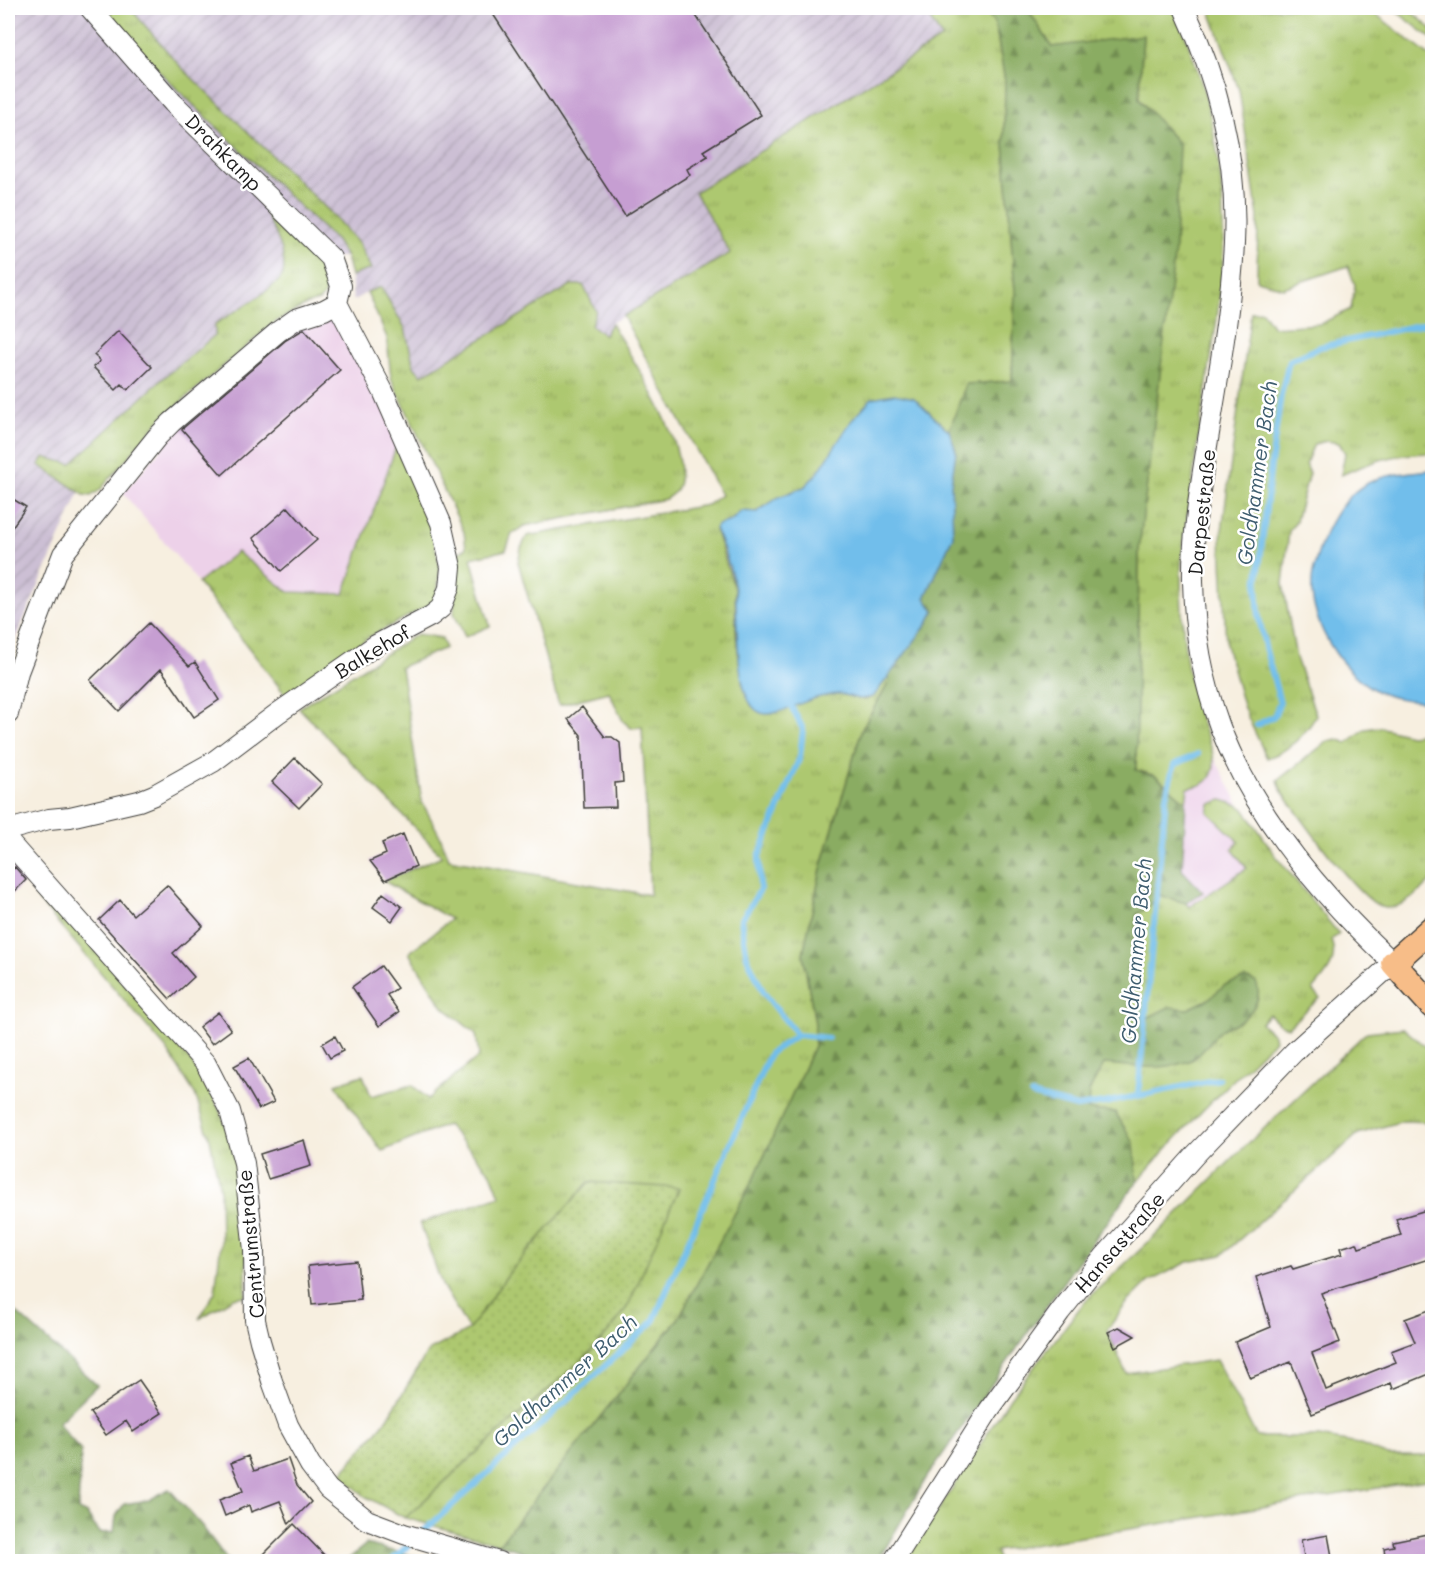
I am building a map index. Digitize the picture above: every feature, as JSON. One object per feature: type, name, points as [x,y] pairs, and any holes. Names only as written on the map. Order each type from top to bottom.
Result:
[{"type":"main road","points":[[1432,928],[1393,963],[1432,1006]]},
{"type":"street","name":"Drahkamp","points":[[90,8],[173,103],[331,258],[341,286],[337,303]]},
{"type":"street","name":"Darpestraße","points":[[1184,8],[1215,88],[1228,148],[1234,211],[1229,308],[1198,505],[1194,547],[1194,606],[1200,652],[1220,728],[1248,784],[1272,824],[1358,930],[1393,963]]},
{"type":"street","points":[[8,714],[18,672],[57,568],[72,542],[157,437],[172,422],[279,331],[296,319],[337,303]]},
{"type":"street","name":"Balkehof","points":[[8,830],[49,819],[70,817],[139,801],[154,795],[213,762],[278,713],[376,645],[431,616],[441,608],[449,588],[451,567],[441,523],[382,391],[337,303]]},
{"type":"street","name":"Centrumstraße","points":[[8,841],[206,1064],[219,1088],[230,1112],[244,1163],[254,1250],[255,1320],[272,1382],[288,1425],[310,1466],[328,1489],[367,1520],[404,1534],[498,1562]]},
{"type":"street","name":"Hansastraße","points":[[893,1562],[989,1410],[1060,1312],[1104,1257],[1195,1155],[1294,1052],[1393,963]]},
{"type":"shaded area","points":[[8,8],[923,8],[943,38],[695,192],[730,253],[611,323],[604,336],[591,325],[571,285],[422,375],[414,367],[405,328],[381,287],[353,301],[351,276],[346,257],[314,257],[93,462],[8,655]]},
{"type":"shaded area","points":[[336,318],[386,412],[396,447],[344,594],[289,592],[237,552],[198,582],[123,493],[180,428],[298,322]]},
{"type":"shaded area","points":[[1213,755],[1245,816],[1331,940],[1334,953],[1332,963],[1189,908],[1186,903],[1203,892],[1182,870],[1188,788],[1201,785],[1213,771]]},
{"type":"green space","points":[[104,8],[130,8],[180,66],[329,211],[359,244],[371,269],[351,276],[346,257],[336,241],[148,60]]},
{"type":"green space","points":[[923,8],[983,8],[995,23],[1005,81],[1004,142],[1015,291],[1012,381],[967,384],[949,431],[914,398],[817,474],[804,487],[779,497],[756,512],[741,511],[731,521],[722,523],[715,529],[735,590],[736,636],[741,672],[751,705],[760,712],[769,714],[818,697],[839,694],[865,700],[874,696],[889,675],[889,682],[862,729],[821,869],[803,954],[815,1023],[814,1046],[756,1174],[678,1319],[499,1544],[405,1518],[587,1356],[679,1189],[589,1182],[509,1273],[469,1330],[442,1285],[420,1223],[500,1196],[491,1173],[447,1125],[382,1151],[336,1084],[363,1075],[371,1096],[412,1085],[428,1099],[479,1056],[476,1034],[443,1007],[409,953],[451,919],[384,881],[442,856],[299,708],[417,634],[442,638],[445,648],[401,667],[422,802],[449,859],[650,895],[642,727],[631,728],[623,721],[609,692],[559,705],[518,562],[521,548],[527,536],[707,505],[721,495],[623,316],[730,253],[695,192],[942,38]]},
{"type":"green space","points":[[983,8],[1027,8],[1052,47],[1143,35],[1139,99],[1179,144],[1175,249],[1139,550],[1136,770],[1156,776],[1186,802],[1182,870],[1203,892],[1186,903],[1159,895],[1150,906],[1137,914],[1129,1007],[1145,1019],[1169,1007],[1188,1009],[1207,1000],[1225,985],[1245,978],[1256,982],[1257,1002],[1244,1018],[1220,1031],[1191,1060],[1176,1065],[1156,1067],[1104,1064],[1089,1091],[1088,1110],[1115,1112],[1134,1143],[1137,1182],[1067,1277],[927,1477],[878,1561],[556,1562],[499,1544],[678,1319],[756,1174],[814,1046],[815,1023],[803,954],[821,869],[862,729],[889,682],[889,675],[934,611],[925,598],[953,536],[951,484],[956,451],[949,431],[966,384],[1012,381],[1015,291],[1004,142],[1005,81],[995,23]]},
{"type":"green space","points":[[1027,8],[1169,8],[1171,12],[1175,11],[1197,69],[1213,129],[1222,191],[1221,281],[1184,539],[1181,576],[1187,666],[1195,702],[1214,758],[1214,765],[1206,782],[1188,788],[1186,802],[1156,776],[1136,771],[1139,550],[1179,144],[1139,99],[1143,36],[1052,47]]},
{"type":"green space","points":[[1209,8],[1368,8],[1432,58],[1432,453],[1385,459],[1341,475],[1345,453],[1339,443],[1327,441],[1314,444],[1306,463],[1309,473],[1296,521],[1289,531],[1283,584],[1296,658],[1316,715],[1308,729],[1296,741],[1282,752],[1267,758],[1244,709],[1226,645],[1221,538],[1251,312],[1262,311],[1273,327],[1320,324],[1351,309],[1355,285],[1348,266],[1283,288],[1257,280],[1258,217],[1239,90]]},
{"type":"green space","points":[[1392,8],[1407,8],[1432,29],[1432,39]]},
{"type":"green space","points":[[264,198],[320,258],[328,275],[324,296],[319,301],[308,304],[275,322],[161,419],[100,490],[91,496],[84,495],[39,465],[44,457],[71,464],[160,381],[215,335],[215,324],[242,308],[280,280],[284,270],[283,253],[267,216]]},
{"type":"green space","points":[[571,285],[583,285],[596,311],[591,325],[604,335],[611,323],[646,381],[669,429],[677,452],[680,473],[676,490],[666,499],[524,526],[512,534],[506,550],[471,558],[490,626],[465,637],[454,613],[457,554],[466,548],[464,532],[391,378],[387,338],[367,292],[381,287],[405,328],[414,367],[422,375]]},
{"type":"green space","points":[[396,447],[406,453],[427,504],[440,569],[437,593],[433,603],[371,636],[287,697],[198,583],[237,552],[289,592],[344,594]]},
{"type":"green space","points":[[1379,727],[1410,735],[1432,732],[1432,880],[1417,894],[1392,908],[1385,908],[1374,903],[1346,875],[1281,790],[1278,780],[1328,741],[1337,739],[1347,743],[1365,729]]},
{"type":"green space","points":[[1222,800],[1244,809],[1276,856],[1339,934],[1331,940],[1333,961],[1313,990],[1320,998],[1288,1027],[1281,1025],[1269,1014],[1261,1023],[1274,1035],[1275,1040],[1187,1127],[1137,1182],[1134,1143],[1088,1110],[1089,1091],[1129,1008],[1137,914],[1150,906],[1159,895],[1186,903],[1189,907],[1247,868],[1232,849],[1239,842],[1208,812],[1210,804]]},
{"type":"green space","points":[[43,890],[207,1082],[227,1128],[246,1222],[246,1296],[233,1298],[199,1319],[215,1292],[221,1242],[220,1190],[210,1139],[195,1094],[167,1050],[36,897]]},
{"type":"green space","points":[[1403,1028],[1432,1052],[1432,1122],[1403,1121],[1358,1134],[1222,1255],[1188,1262],[1148,1282],[1126,1304],[1107,1330],[1126,1373],[1216,1360],[1257,1437],[1319,1437],[1358,1444],[1388,1456],[1424,1456],[1432,1453],[1432,1479],[996,1551],[998,1561],[955,1561],[956,1558],[946,1561],[905,1562],[1010,1398],[1086,1300],[1367,1032]]},
{"type":"green space","points":[[589,1182],[679,1188],[629,1304],[619,1320],[580,1361],[405,1518],[366,1497],[340,1475],[388,1418],[428,1351],[469,1330],[509,1273]]},
{"type":"green space","points":[[8,1305],[97,1385],[58,1423],[81,1451],[78,1510],[87,1514],[99,1533],[114,1532],[116,1516],[124,1504],[149,1500],[169,1489],[202,1526],[228,1561],[8,1561]]},
{"type":"green space","points":[[366,1544],[421,1558],[419,1562],[346,1561]]},
{"type":"water","points":[[894,394],[914,398],[949,431],[956,451],[951,484],[953,536],[925,598],[934,611],[874,696],[860,699],[834,694],[774,713],[768,714],[756,710],[748,699],[742,682],[734,583],[715,529],[717,525],[731,521],[741,511],[757,512],[779,497],[804,487],[817,474],[852,420],[872,398]]},
{"type":"water","points":[[1432,470],[1432,702],[1401,699],[1383,694],[1370,687],[1346,666],[1327,639],[1320,624],[1312,594],[1312,579],[1319,550],[1331,522],[1352,494],[1366,484],[1381,478]]},
{"type":"building","points":[[489,8],[691,8],[761,115],[703,151],[708,156],[687,169],[690,175],[625,216]]},
{"type":"building","points":[[304,329],[340,370],[222,475],[182,429],[286,340]]},
{"type":"building","points":[[118,331],[152,367],[128,390],[122,384],[116,390],[93,367],[100,361],[94,355]]},
{"type":"building","points":[[8,496],[26,507],[8,533]]},
{"type":"building","points":[[288,507],[317,540],[281,571],[253,538]]},
{"type":"building","points":[[149,623],[189,666],[195,662],[219,700],[194,717],[161,669],[119,711],[90,680]]},
{"type":"building","points":[[582,707],[605,737],[612,737],[620,743],[623,782],[615,783],[616,807],[584,808],[581,735],[568,719]]},
{"type":"building","points":[[295,758],[322,784],[299,808],[272,782]]},
{"type":"building","points":[[403,834],[416,866],[385,880],[370,861],[386,854],[382,843]]},
{"type":"building","points":[[15,867],[26,880],[8,898],[8,875]]},
{"type":"building","points":[[167,885],[203,926],[173,953],[194,977],[170,999],[99,920],[120,900],[133,915]]},
{"type":"building","points":[[383,893],[402,907],[392,921],[373,907]]},
{"type":"building","points":[[381,966],[397,988],[387,995],[399,1012],[379,1026],[352,987]]},
{"type":"building","points":[[218,1012],[231,1030],[212,1044],[199,1027]]},
{"type":"building","points":[[335,1036],[343,1051],[330,1058],[322,1044]]},
{"type":"building","points":[[249,1058],[274,1102],[259,1109],[234,1066]]},
{"type":"building","points":[[304,1140],[311,1166],[268,1179],[260,1154]]},
{"type":"building","points":[[1430,1209],[1432,1258],[1321,1293],[1340,1342],[1312,1353],[1326,1390],[1396,1362],[1391,1351],[1415,1342],[1405,1319],[1432,1309],[1432,1373],[1393,1389],[1391,1383],[1312,1414],[1291,1362],[1250,1378],[1235,1342],[1271,1327],[1256,1277],[1291,1266],[1293,1269],[1342,1254],[1340,1248],[1357,1243],[1359,1248],[1401,1235],[1396,1219]]},
{"type":"building","points":[[357,1261],[361,1300],[312,1305],[308,1266]]},
{"type":"building","points":[[1119,1327],[1135,1336],[1115,1347],[1108,1332]]},
{"type":"building","points":[[139,1380],[162,1413],[133,1432],[126,1421],[106,1435],[90,1413]]},
{"type":"building","points":[[248,1456],[254,1471],[288,1459],[297,1485],[311,1502],[289,1524],[280,1501],[251,1512],[249,1505],[225,1516],[219,1500],[243,1491],[231,1463]]},
{"type":"building","points":[[294,1524],[331,1562],[256,1562]]},
{"type":"building","points":[[1432,1533],[1432,1562],[1386,1562],[1384,1548],[1394,1546],[1393,1541]]},
{"type":"building","points":[[1328,1535],[1333,1562],[1305,1562],[1301,1540]]},
{"type":"waterway","name":"Goldhammer Bach","points":[[1257,725],[1274,716],[1280,702],[1265,647],[1259,617],[1257,587],[1271,464],[1281,395],[1289,361],[1320,347],[1432,322]]},
{"type":"waterway","name":"Goldhammer Bach","points":[[791,706],[803,729],[800,757],[759,856],[760,890],[741,920],[747,957],[764,993],[797,1035]]},
{"type":"waterway","name":"Goldhammer Bach","points":[[1138,1095],[1166,796],[1174,765],[1198,754]]},
{"type":"waterway","name":"Goldhammer Bach","points":[[390,1562],[653,1322],[770,1053],[797,1035],[828,1038]]},
{"type":"waterway","name":"Goldhammer Bach","points":[[1032,1095],[1077,1107],[1219,1079]]}]
